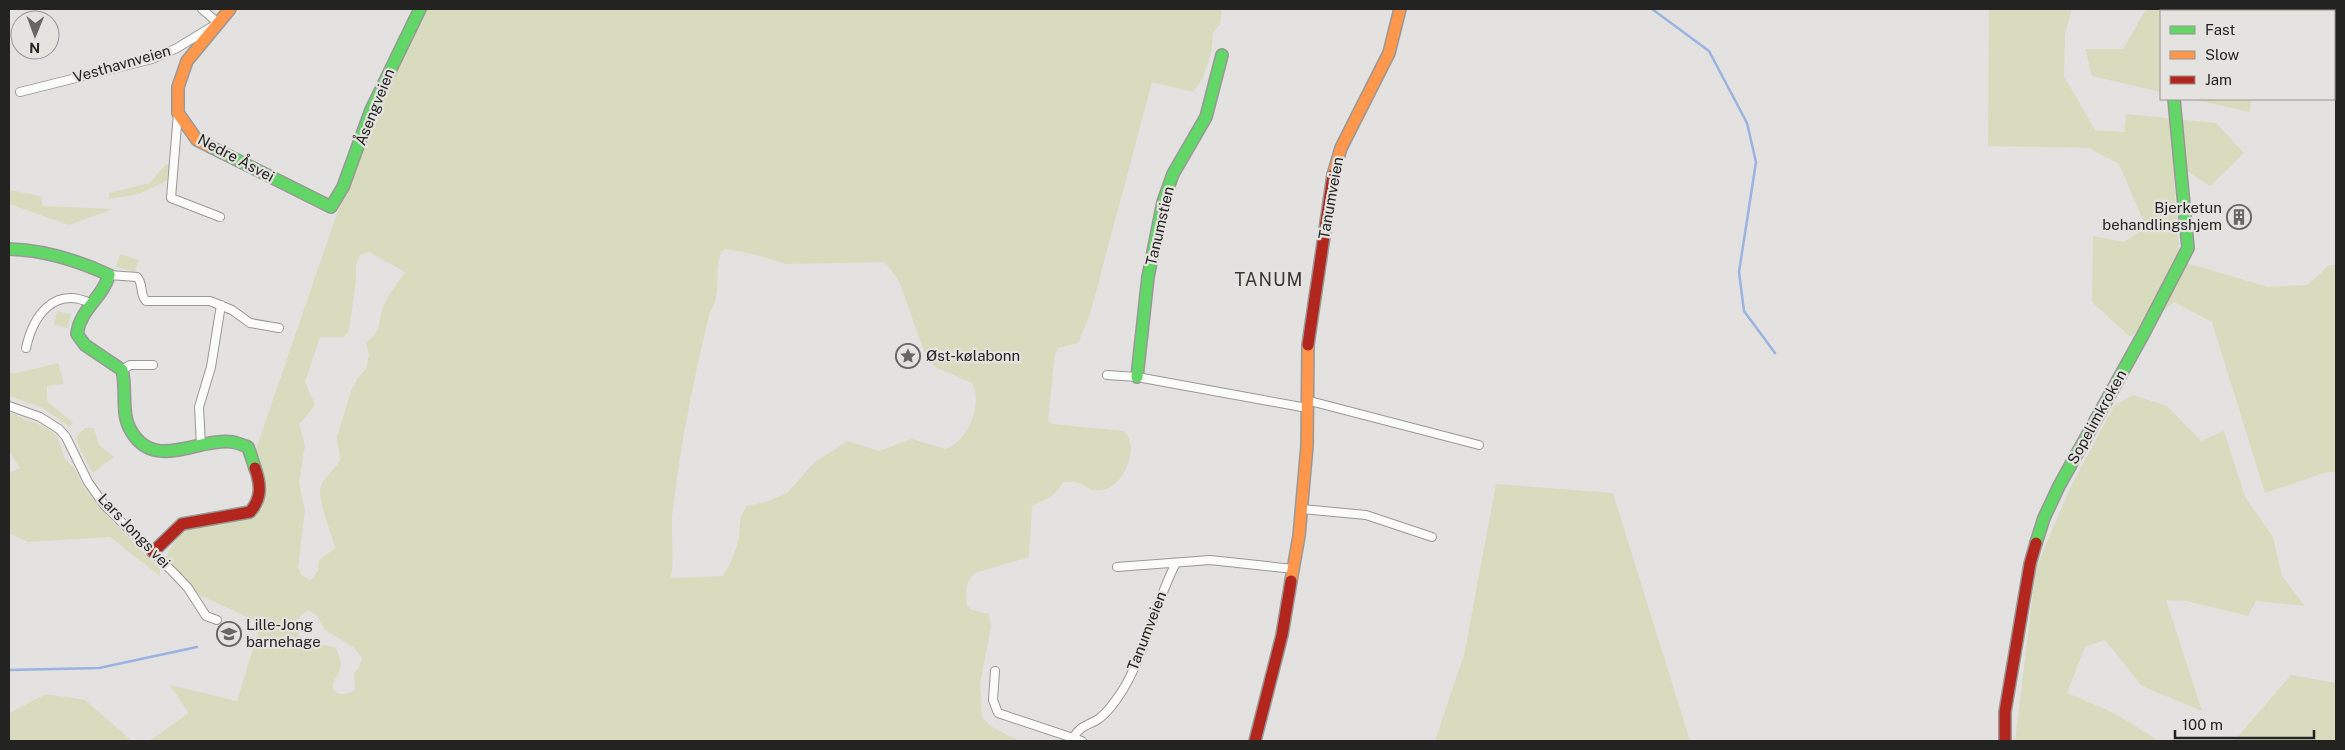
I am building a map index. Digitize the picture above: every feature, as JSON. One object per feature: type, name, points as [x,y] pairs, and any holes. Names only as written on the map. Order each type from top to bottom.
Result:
[{"type":"street","points":[[202,9],[218,23]]},
{"type":"street","points":[[220,217],[171,198],[178,113],[178,87],[187,61],[230,9]]},
{"type":"street","name":"Åsengveien","points":[[332,207],[343,187],[371,110],[420,9]]},
{"type":"street","name":"Tanumveien","points":[[1255,741],[1273,677],[1294,569],[1302,509],[1307,446],[1308,340],[1334,169],[1341,146],[1390,55],[1396,36],[1400,9]]},
{"type":"street","name":"Vesthavnveien","points":[[20,92],[152,59],[177,48],[218,23]]},
{"type":"street","name":"Tanumstien","points":[[1137,376],[1151,259],[1161,210],[1170,181],[1202,124],[1214,90],[1222,55]]},
{"type":"street","name":"Sopelimkroken","points":[[2005,741],[2005,712],[2030,564],[2044,518],[2059,486],[2144,333],[2188,248],[2174,100]]},
{"type":"street","name":"Nedre Åsvei","points":[[178,113],[188,130],[197,140],[332,207]]},
{"type":"street","points":[[9,249],[23,248],[61,255],[109,275],[137,277],[141,284],[141,295],[146,301],[210,301],[221,305],[250,323],[280,328]]},
{"type":"street","points":[[109,275],[104,292],[90,303],[78,320],[77,334],[80,340],[122,370],[127,392],[129,426],[143,445],[156,451],[168,452],[234,441],[248,447],[261,487],[261,498],[258,505],[250,512],[182,524],[169,534],[153,552]]},
{"type":"street","points":[[26,348],[30,330],[37,317],[47,307],[61,299],[82,300],[90,303]]},
{"type":"street","points":[[201,446],[199,407],[211,367],[221,305]]},
{"type":"street","points":[[122,370],[130,364],[153,365]]},
{"type":"street","points":[[1107,375],[1137,376],[1306,404],[1479,445]]},
{"type":"street","name":"Lars Jongs vei","points":[[9,406],[40,417],[59,429],[66,437],[88,482],[102,502],[188,588],[206,616],[217,620]]},
{"type":"street","points":[[1302,509],[1366,515],[1432,537]]},
{"type":"street","points":[[1116,567],[1210,560],[1294,569]]},
{"type":"street","name":"Tanumveien","points":[[1073,738],[1084,725],[1096,720],[1110,707],[1124,688],[1141,654],[1164,588],[1176,563]]},
{"type":"street","points":[[995,671],[993,700],[998,713],[1082,741]]},
{"type":"green space","points":[[422,9],[1222,9],[1220,24],[1213,33],[1211,54],[1202,79],[1193,92],[1152,82],[1090,314],[1078,343],[1058,348],[1055,354],[1048,421],[1053,424],[1124,431],[1129,439],[1131,450],[1128,463],[1118,481],[1107,488],[1093,490],[1077,482],[1063,482],[1050,497],[1032,505],[1029,557],[975,573],[967,584],[967,605],[972,610],[989,614],[991,627],[980,684],[982,718],[992,727],[1019,741],[149,741],[189,713],[170,685],[237,701],[261,623],[199,595],[165,558],[186,523],[253,512],[256,449],[398,36]],"holes":[[[727,249],[786,264],[885,262],[899,281],[926,357],[937,368],[972,383],[975,391],[975,411],[966,431],[960,439],[945,449],[912,439],[879,451],[848,441],[815,462],[787,493],[769,501],[747,506],[741,517],[735,552],[723,576],[675,578],[671,577],[673,560],[672,517],[676,483],[688,410],[710,312],[716,297],[719,259],[722,251]],[[369,252],[405,272],[385,303],[378,329],[372,338],[366,342],[369,355],[366,369],[357,379],[351,391],[337,437],[340,460],[321,486],[322,507],[335,548],[319,560],[318,571],[310,580],[301,575],[298,567],[305,510],[299,483],[305,445],[299,424],[314,406],[305,382],[320,337],[344,337],[349,331],[356,281],[356,265],[360,255]],[[308,610],[316,615],[325,630],[353,647],[362,658],[359,668],[354,672],[355,690],[345,694],[335,692],[333,683],[340,671],[341,664],[337,650],[335,647],[315,646],[300,639],[297,628],[300,616]]]},
{"type":"green space","points":[[1989,9],[2072,9],[2065,34],[2064,76],[2095,130],[2124,132],[2126,114],[2216,123],[2244,153],[2210,186],[2173,162],[2180,261],[2268,287],[2308,285],[2329,265],[2336,265],[2336,472],[2327,472],[2265,493],[2212,322],[2174,302],[2130,337],[2092,302],[2093,236],[2124,242],[2146,227],[2119,164],[2089,148],[1988,146]]},
{"type":"green space","points":[[2146,9],[2176,9],[2160,10],[2160,92],[2092,76],[2085,49],[2123,49]]},
{"type":"green space","points":[[2196,100],[2251,100],[2250,112]]},
{"type":"green space","points":[[170,164],[167,181],[139,194],[109,199],[109,193],[150,183],[165,165]]},
{"type":"green space","points":[[9,190],[41,196],[43,206],[113,209],[69,225],[9,204]]},
{"type":"green space","points":[[120,254],[139,260],[135,272],[116,267]]},
{"type":"green space","points":[[57,311],[71,314],[68,328],[54,325]]},
{"type":"green space","points":[[58,363],[64,384],[47,386],[47,402],[73,422],[70,427],[41,407],[9,396],[9,372],[17,373]]},
{"type":"green space","points":[[2133,395],[2167,406],[2201,441],[2224,431],[2245,497],[2273,537],[2282,576],[2305,606],[2256,601],[2248,616],[2186,601],[2166,600],[2202,711],[2142,686],[2105,640],[2085,647],[2067,693],[2114,713],[2159,741],[2015,741],[2036,568],[2070,488],[2114,406]]},
{"type":"green space","points":[[9,412],[45,427],[57,436],[65,459],[75,469],[83,486],[106,515],[160,569],[160,576],[110,537],[27,542],[9,533],[9,473],[20,468],[9,452]]},
{"type":"green space","points":[[85,428],[94,428],[99,445],[114,457],[93,473],[80,450],[76,437]]},
{"type":"green space","points":[[1496,484],[1613,493],[1690,741],[1435,741],[1464,655]]},
{"type":"green space","points":[[2291,675],[2336,683],[2336,741],[2234,741]]},
{"type":"green space","points":[[46,694],[85,700],[132,741],[9,741],[9,713]]},
{"type":"waterway","points":[[1652,9],[1709,51],[1747,123],[1756,162],[1739,272],[1744,311],[1775,353]]},
{"type":"waterway","points":[[9,670],[99,668],[197,647]]},
{"type":"traffic: fast","points":[[211,147],[331,207],[343,187],[371,110],[420,9]]},
{"type":"traffic: fast","points":[[1137,377],[1148,277],[1163,202],[1173,174],[1206,117],[1222,55]]},
{"type":"traffic: fast","points":[[2036,543],[2044,518],[2059,486],[2144,333],[2188,248],[2174,100]]},
{"type":"traffic: fast","points":[[9,249],[35,251],[60,257],[109,275],[102,290],[82,317],[77,334],[85,345],[122,370],[125,414],[129,427],[139,441],[150,448],[163,451],[219,442],[235,442],[248,447],[255,468]]},
{"type":"traffic: slow","points":[[211,147],[197,140],[178,113],[178,87],[187,61],[230,9]]},
{"type":"traffic: slow","points":[[1333,175],[1341,148],[1389,53],[1400,9]]},
{"type":"traffic: slow","points":[[1291,581],[1299,536],[1307,446],[1308,345]]},
{"type":"traffic: jam","points":[[1308,345],[1333,175]]},
{"type":"traffic: jam","points":[[153,552],[182,524],[250,512],[257,502],[259,491],[255,468]]},
{"type":"traffic: jam","points":[[2005,741],[2005,712],[2030,564],[2036,543]]},
{"type":"traffic: jam","points":[[1255,741],[1282,635],[1291,581]]},
{"type":"place","name":"Bjerketun behandlingshjem","points":[[2239,217]]},
{"type":"place","name":"Øst-kølabonn","points":[[908,356]]},
{"type":"place","name":"Lille-Jong barnehage","points":[[229,634]]},
{"type":"district","name":"TANUM","points":[[1269,280]]}]
